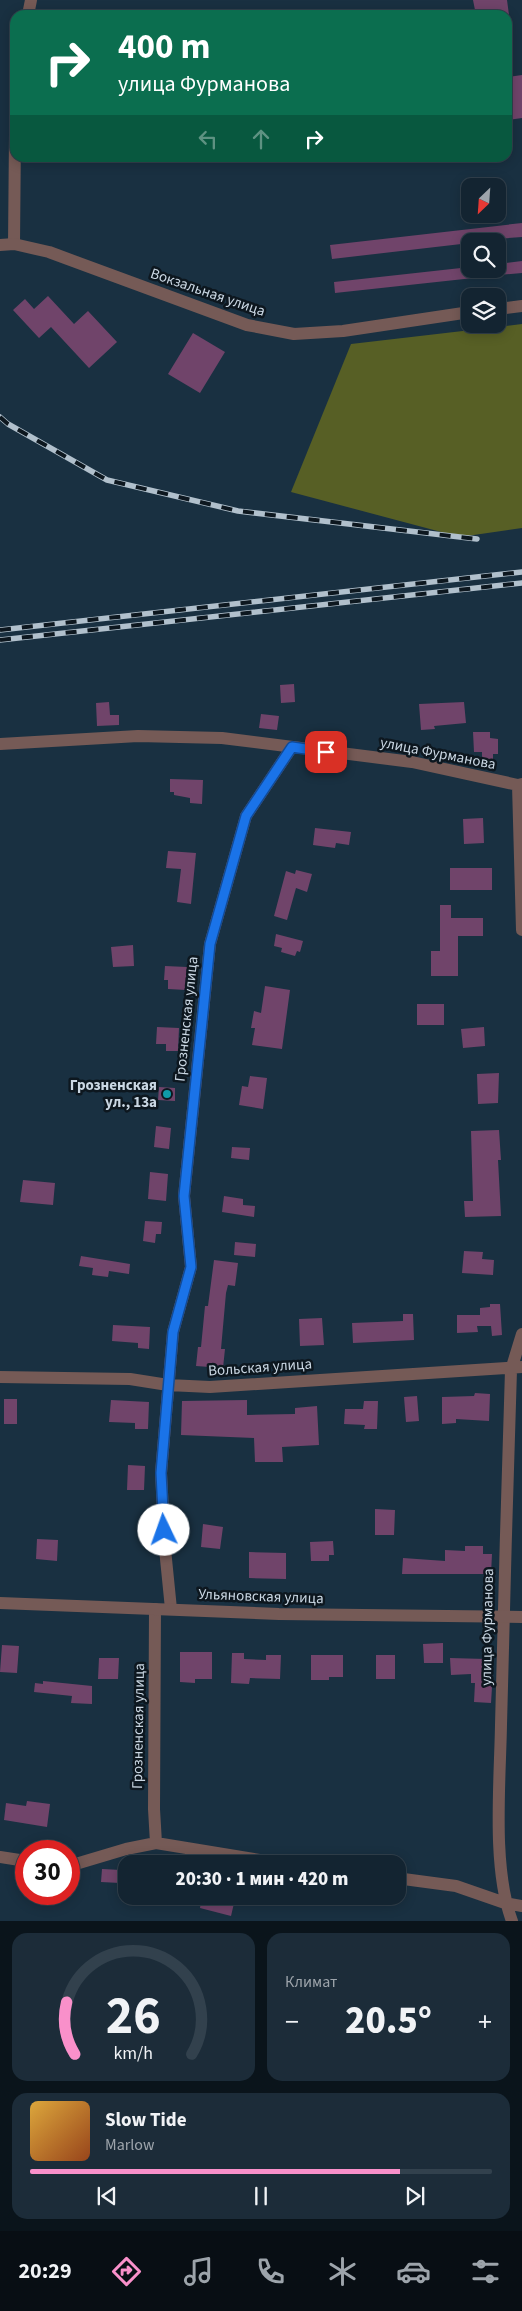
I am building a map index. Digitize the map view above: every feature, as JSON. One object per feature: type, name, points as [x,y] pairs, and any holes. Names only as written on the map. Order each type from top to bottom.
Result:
[{"type":"street","points":[[14,244],[15,162]]},
{"type":"street","name":"Вокзальная улица","points":[[0,244],[14,244],[49,252],[247,325],[294,334],[343,331],[461,313]]},
{"type":"street","points":[[506,308],[522,306]]},
{"type":"street","name":"улица Фурманова","points":[[0,744],[138,736],[222,738],[412,762],[520,784],[522,930]]},
{"type":"street","name":"Грозненская улица","points":[[171,1609],[165,1549],[161,1473],[173,1332],[191,1267],[184,1196],[210,944],[246,816],[292,747]]},
{"type":"street","name":"улица Фурманова","points":[[512,1921],[505,1903],[500,1856],[504,1616],[516,1368],[522,1334]]},
{"type":"street","name":"Вольская улица","points":[[0,1377],[130,1379],[168,1386],[210,1387],[516,1368]]},
{"type":"street","name":"Ульяновская улица","points":[[0,1603],[278,1614],[522,1616]]},
{"type":"street","name":"Грозненская улица","points":[[155,1609],[154,1809],[156,1843]]},
{"type":"street","points":[[80,1863],[126,1849],[156,1843],[229,1855]]},
{"type":"street","points":[[0,1858],[15,1860]]},
{"type":"street","points":[[406,1879],[456,1886],[505,1903],[522,1906]]},
{"type":"green space","points":[[522,324],[522,528],[460,537],[291,492],[351,344],[461,331],[461,333],[506,333],[506,326]]},
{"type":"building","points":[[473,0],[507,0],[508,10],[475,10]]},
{"type":"building","points":[[522,75],[522,118],[512,119],[512,76]]},
{"type":"building","points":[[522,223],[522,237],[506,238],[506,233],[461,233],[461,244],[332,259],[330,245]]},
{"type":"building","points":[[522,261],[522,273],[506,274],[506,263]]},
{"type":"building","points":[[461,268],[461,278],[474,278],[335,293],[334,282]]},
{"type":"building","points":[[48,296],[74,324],[88,311],[117,342],[89,368],[51,327],[39,338],[13,310],[25,299],[34,309]]},
{"type":"building","points":[[193,333],[225,352],[200,393],[168,374]]},
{"type":"building","points":[[294,684],[295,702],[281,703],[280,685]]},
{"type":"building","points":[[109,702],[110,715],[119,715],[119,725],[97,726],[96,703]]},
{"type":"building","points":[[464,702],[466,723],[434,726],[435,729],[421,730],[419,704]]},
{"type":"building","points":[[261,714],[279,716],[277,730],[259,728]]},
{"type":"building","points":[[473,732],[490,732],[490,738],[498,739],[498,754],[493,754],[493,759],[482,759],[482,752],[474,752]]},
{"type":"building","points":[[170,779],[203,780],[202,804],[190,803],[190,798],[174,795],[174,792],[170,792]]},
{"type":"building","points":[[483,818],[484,843],[464,844],[463,819]]},
{"type":"building","points":[[315,828],[351,832],[349,845],[336,843],[335,848],[313,845]]},
{"type":"building","points":[[168,851],[196,853],[191,904],[177,902],[181,869],[166,868]]},
{"type":"building","points":[[450,868],[492,868],[492,890],[450,890]]},
{"type":"building","points":[[296,870],[312,874],[307,892],[296,888],[287,920],[274,916],[286,871],[295,874]]},
{"type":"building","points":[[440,905],[451,905],[451,918],[483,918],[483,936],[458,936],[458,976],[431,976],[431,951],[440,951]]},
{"type":"building","points":[[276,934],[303,941],[300,952],[297,951],[295,956],[281,952],[282,948],[274,946]]},
{"type":"building","points":[[133,945],[134,966],[113,967],[111,947]]},
{"type":"building","points":[[165,966],[187,967],[186,990],[168,989],[168,980],[164,980]]},
{"type":"building","points":[[265,986],[290,990],[282,1049],[252,1045],[255,1028],[251,1028],[254,1011],[261,1013]]},
{"type":"building","points":[[417,1004],[444,1004],[444,1025],[417,1025]]},
{"type":"building","points":[[157,1027],[179,1028],[178,1051],[166,1051],[166,1044],[156,1044]]},
{"type":"building","points":[[484,1027],[485,1046],[463,1048],[461,1029]]},
{"type":"building","points":[[499,1073],[498,1103],[478,1104],[477,1074]]},
{"type":"building","points":[[250,1076],[267,1078],[263,1109],[239,1105],[242,1086],[248,1087]]},
{"type":"building","name":"Грозненская ул., 13а","points":[[159,1087],[175,1088],[175,1101],[158,1100]]},
{"type":"building","points":[[156,1126],[171,1128],[169,1149],[154,1147]]},
{"type":"building","points":[[499,1130],[501,1160],[498,1160],[501,1216],[465,1217],[464,1201],[473,1201],[471,1131]]},
{"type":"building","points":[[232,1147],[250,1148],[249,1160],[231,1158]]},
{"type":"building","points":[[150,1172],[168,1174],[166,1201],[148,1199]]},
{"type":"building","points":[[23,1180],[55,1183],[53,1205],[20,1202]]},
{"type":"building","points":[[224,1196],[243,1199],[243,1205],[255,1206],[254,1217],[222,1212]]},
{"type":"building","points":[[145,1221],[162,1222],[161,1234],[156,1234],[155,1243],[143,1241]]},
{"type":"building","points":[[235,1242],[256,1244],[255,1257],[234,1255]]},
{"type":"building","points":[[464,1251],[483,1252],[482,1259],[494,1260],[493,1275],[462,1273]]},
{"type":"building","points":[[81,1256],[130,1264],[129,1274],[109,1271],[108,1277],[92,1275],[93,1268],[79,1266]]},
{"type":"building","points":[[214,1260],[238,1263],[235,1286],[228,1285],[226,1293],[221,1349],[225,1349],[223,1368],[196,1366],[198,1347],[201,1347],[205,1306],[208,1306]]},
{"type":"building","points":[[490,1304],[500,1304],[502,1335],[492,1336],[491,1326],[477,1326],[478,1332],[457,1333],[457,1315],[480,1315],[480,1308],[490,1307]]},
{"type":"building","points":[[403,1314],[413,1314],[414,1340],[353,1343],[352,1323],[403,1321]]},
{"type":"building","points":[[322,1318],[324,1345],[300,1346],[299,1319]]},
{"type":"building","points":[[113,1325],[150,1327],[149,1349],[138,1348],[138,1343],[112,1341]]},
{"type":"building","points":[[475,1393],[490,1394],[489,1421],[456,1419],[456,1423],[442,1424],[442,1397],[474,1396]]},
{"type":"building","points":[[417,1396],[419,1421],[406,1422],[404,1397]]},
{"type":"building","points":[[4,1399],[17,1399],[17,1424],[4,1424]]},
{"type":"building","points":[[111,1400],[149,1402],[148,1429],[135,1429],[135,1423],[109,1422]]},
{"type":"building","points":[[247,1400],[247,1415],[295,1414],[295,1408],[317,1406],[319,1445],[282,1447],[283,1462],[255,1462],[254,1438],[181,1435],[182,1401]]},
{"type":"building","points":[[364,1401],[378,1401],[377,1429],[364,1429],[365,1425],[344,1424],[345,1409],[363,1409]]},
{"type":"building","points":[[128,1465],[145,1466],[144,1490],[127,1490]]},
{"type":"building","points":[[375,1509],[395,1510],[394,1535],[375,1535]]},
{"type":"building","points":[[203,1524],[223,1527],[220,1549],[201,1547]]},
{"type":"building","points":[[37,1539],[58,1540],[57,1561],[36,1559]]},
{"type":"building","points":[[333,1541],[334,1555],[329,1555],[329,1561],[311,1561],[310,1542]]},
{"type":"building","points":[[465,1546],[483,1546],[483,1554],[492,1554],[491,1574],[402,1574],[403,1558],[445,1561],[445,1550],[465,1551]]},
{"type":"building","points":[[249,1552],[286,1553],[286,1579],[249,1578]]},
{"type":"building","points":[[443,1643],[443,1663],[424,1663],[423,1644]]},
{"type":"building","points":[[2,1645],[19,1646],[17,1673],[0,1672]]},
{"type":"building","points":[[180,1652],[212,1652],[212,1679],[195,1679],[195,1683],[180,1682]]},
{"type":"building","points":[[232,1653],[244,1653],[244,1659],[266,1660],[266,1655],[281,1655],[280,1679],[250,1678],[249,1684],[231,1683]]},
{"type":"building","points":[[311,1655],[343,1655],[343,1677],[329,1677],[329,1680],[311,1680]]},
{"type":"building","points":[[376,1655],[395,1655],[395,1679],[376,1679]]},
{"type":"building","points":[[99,1658],[119,1658],[118,1679],[98,1679]]},
{"type":"building","points":[[450,1658],[486,1659],[485,1670],[493,1671],[491,1703],[474,1702],[475,1683],[471,1683],[471,1674],[451,1675]]},
{"type":"building","points":[[43,1681],[92,1686],[92,1704],[71,1703],[72,1696],[34,1692],[35,1683],[43,1684]]},
{"type":"building","points":[[27,1801],[50,1804],[47,1827],[4,1820],[6,1803],[26,1806]]},
{"type":"building","points":[[102,1869],[118,1870],[118,1883],[101,1882]]},
{"type":"building","points":[[200,1905],[234,1905],[231,1916],[200,1908]]},
{"type":"railway","points":[[0,417],[8,424],[107,480],[238,511],[477,539]]},
{"type":"railway","points":[[0,630],[522,572]]},
{"type":"railway","points":[[0,640],[522,583]]},
{"type":"place","name":"Грозненская ул., 13а","points":[[167,1094]]},
{"type":"route","points":[[164,1530],[161,1473],[173,1332],[191,1267],[184,1196],[210,944],[246,816],[292,747],[326,752]]}]
